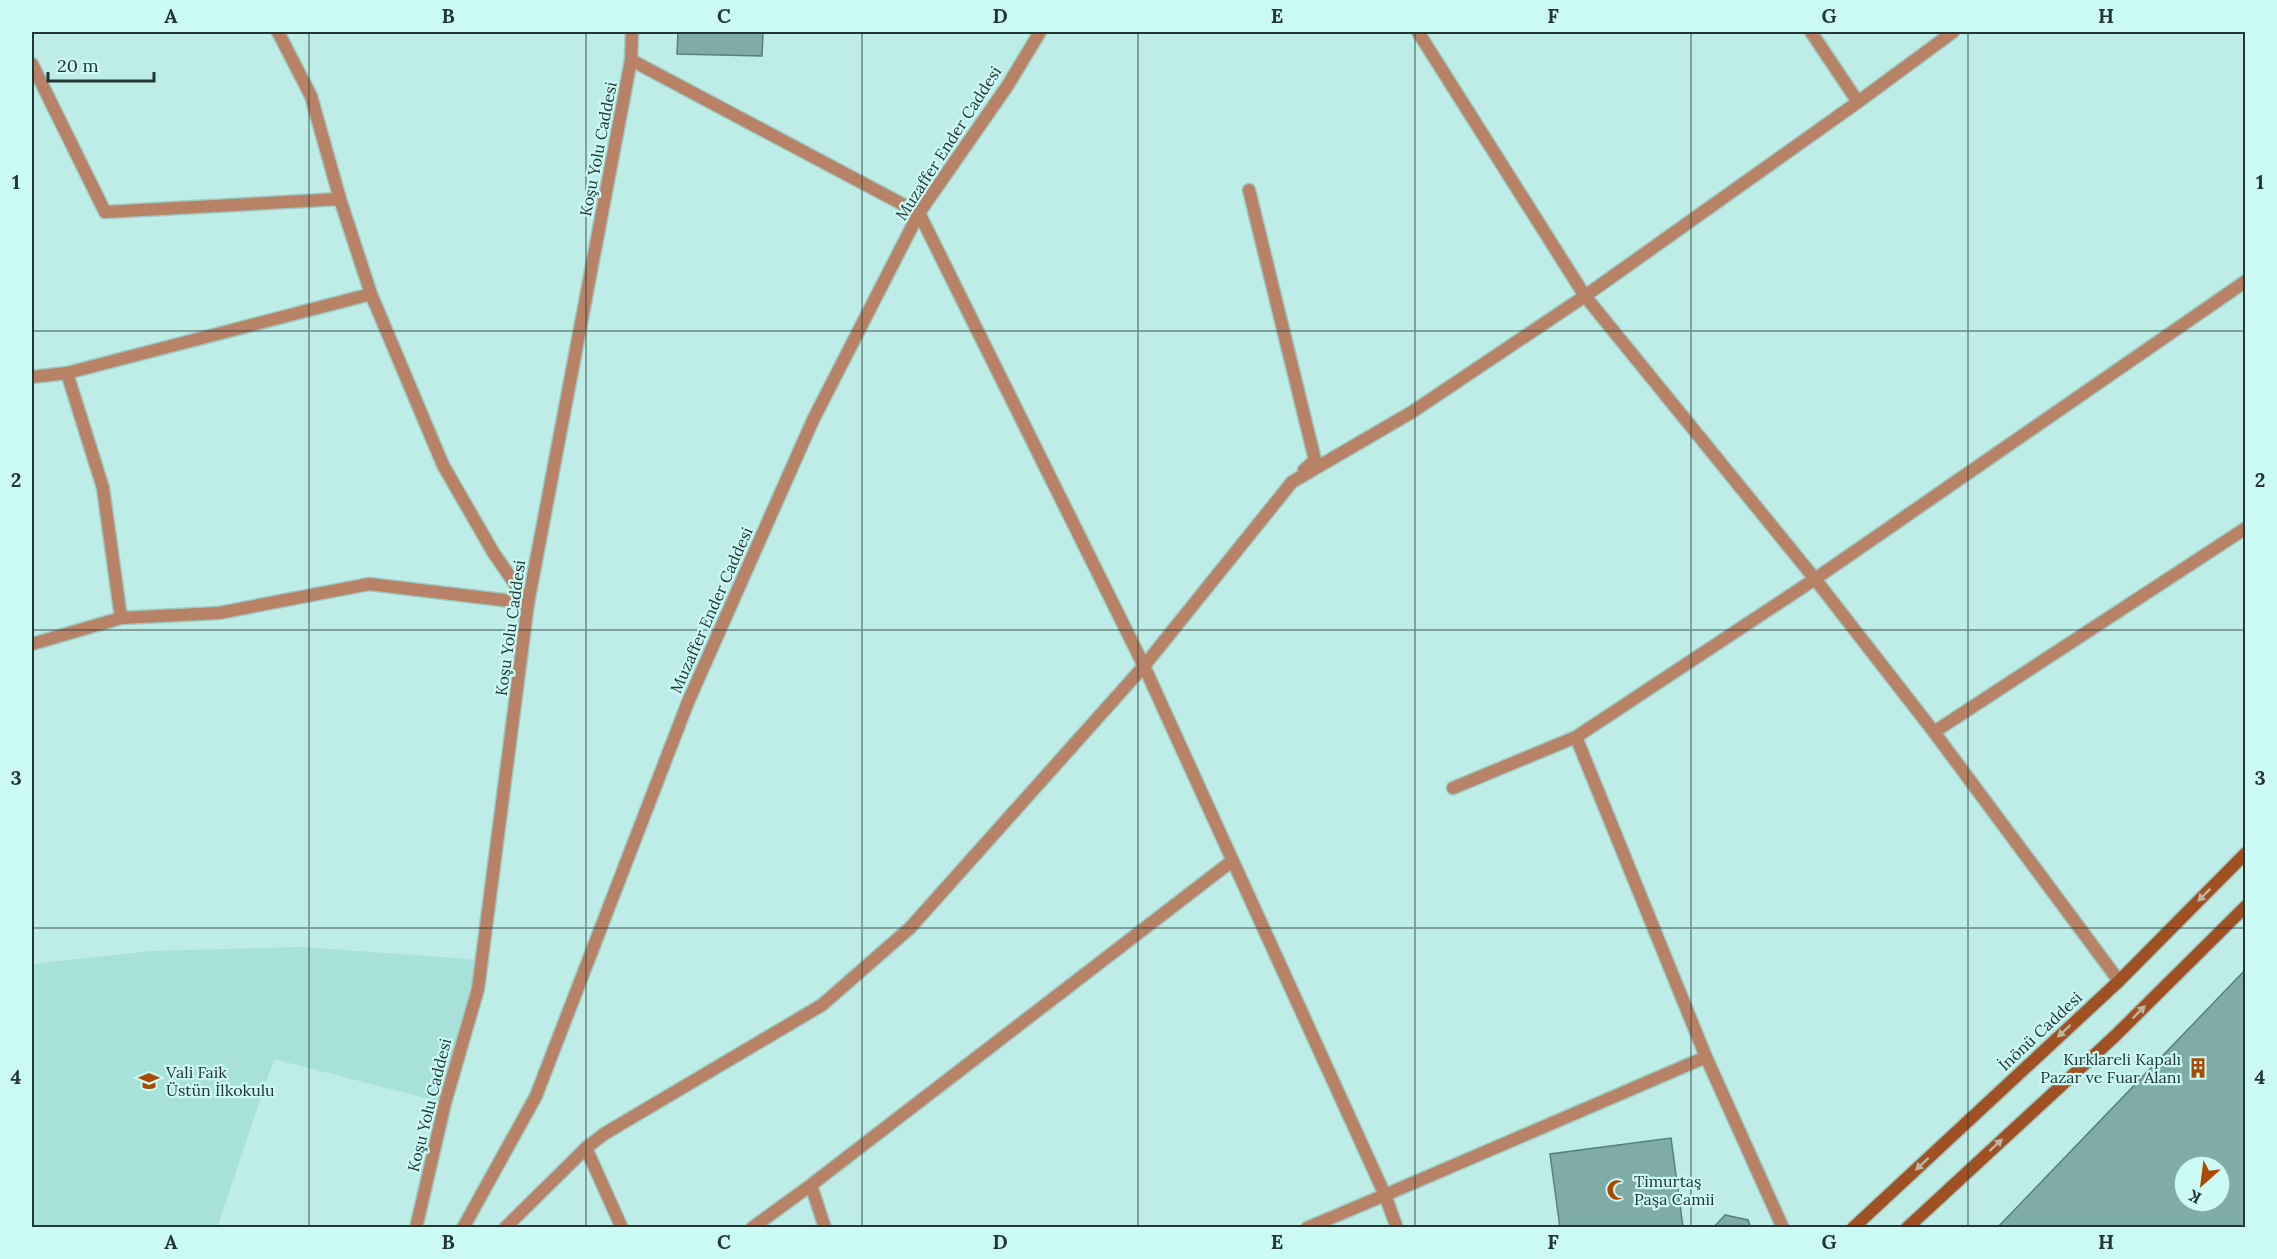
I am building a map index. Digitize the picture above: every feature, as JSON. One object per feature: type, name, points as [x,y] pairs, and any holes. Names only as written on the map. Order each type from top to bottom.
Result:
[{"type":"main road","name":"İnönü Caddesi","points":[[1853,1227],[2118,981],[2246,854]]},
{"type":"main road","points":[[1907,1227],[2115,1036],[2246,906]]},
{"type":"street","points":[[278,32],[311,96],[340,199],[371,294],[443,465],[493,552],[528,603]]},
{"type":"street","name":"Koşu Yolu Caddesi","points":[[416,1227],[444,1103],[478,989],[528,603],[631,60],[632,32]]},
{"type":"street","name":"Muzaffer Ender Caddesi","points":[[463,1227],[536,1096],[688,702],[813,420],[919,213],[1008,85],[1040,32]]},
{"type":"street","points":[[1418,32],[1585,296],[1815,579],[1934,732],[2118,981]]},
{"type":"street","points":[[1811,32],[1858,102]]},
{"type":"street","points":[[1292,482],[1412,412],[1585,296],[1953,32]]},
{"type":"street","points":[[631,60],[919,213],[1144,666],[1385,1195],[1397,1227]]},
{"type":"street","points":[[32,64],[105,212],[340,199]]},
{"type":"street","points":[[505,1227],[586,1148],[614,1128],[822,1005],[910,928],[1144,666],[1292,482],[1315,460],[1249,190]]},
{"type":"street","points":[[1453,789],[1576,738],[1815,579],[2246,281]]},
{"type":"street","points":[[32,377],[67,373],[371,294]]},
{"type":"street","points":[[67,373],[102,488],[121,618]]},
{"type":"street","points":[[1934,732],[2246,528]]},
{"type":"street","points":[[32,644],[121,618],[219,613],[369,585],[528,603]]},
{"type":"street","points":[[1576,738],[1707,1057],[1783,1227]]},
{"type":"street","points":[[752,1227],[811,1185],[1232,861]]},
{"type":"street","points":[[1306,1227],[1707,1057]]},
{"type":"street","points":[[586,1148],[622,1227]]},
{"type":"street","points":[[811,1185],[825,1227]]},
{"type":"shaded area","name":"Vali Faik Üstün İlkokulu","points":[[302,947],[481,960],[445,1103],[274,1059],[217,1228],[32,1227],[32,964],[152,951]]},
{"type":"building","points":[[678,32],[763,32],[762,56],[677,54]]},
{"type":"building","name":"Kırklareli Kapalı Pazar ve Fuar Alanı","points":[[2246,969],[2246,1228],[1997,1228]]},
{"type":"building","name":"Timurtaş Paşa Camii","points":[[1671,1138],[1683,1227],[1560,1228],[1550,1154]]},
{"type":"building","points":[[1725,1215],[1748,1220],[1751,1228],[1713,1228]]},
{"type":"place","name":"Kırklareli Kapalı Pazar ve Fuar Alanı","points":[[2198,1068]]},
{"type":"place","name":"Vali Faik Üstün İlkokulu","points":[[149,1081]]},
{"type":"place","name":"Timurtaş Paşa Camii","points":[[1617,1190]]}]
